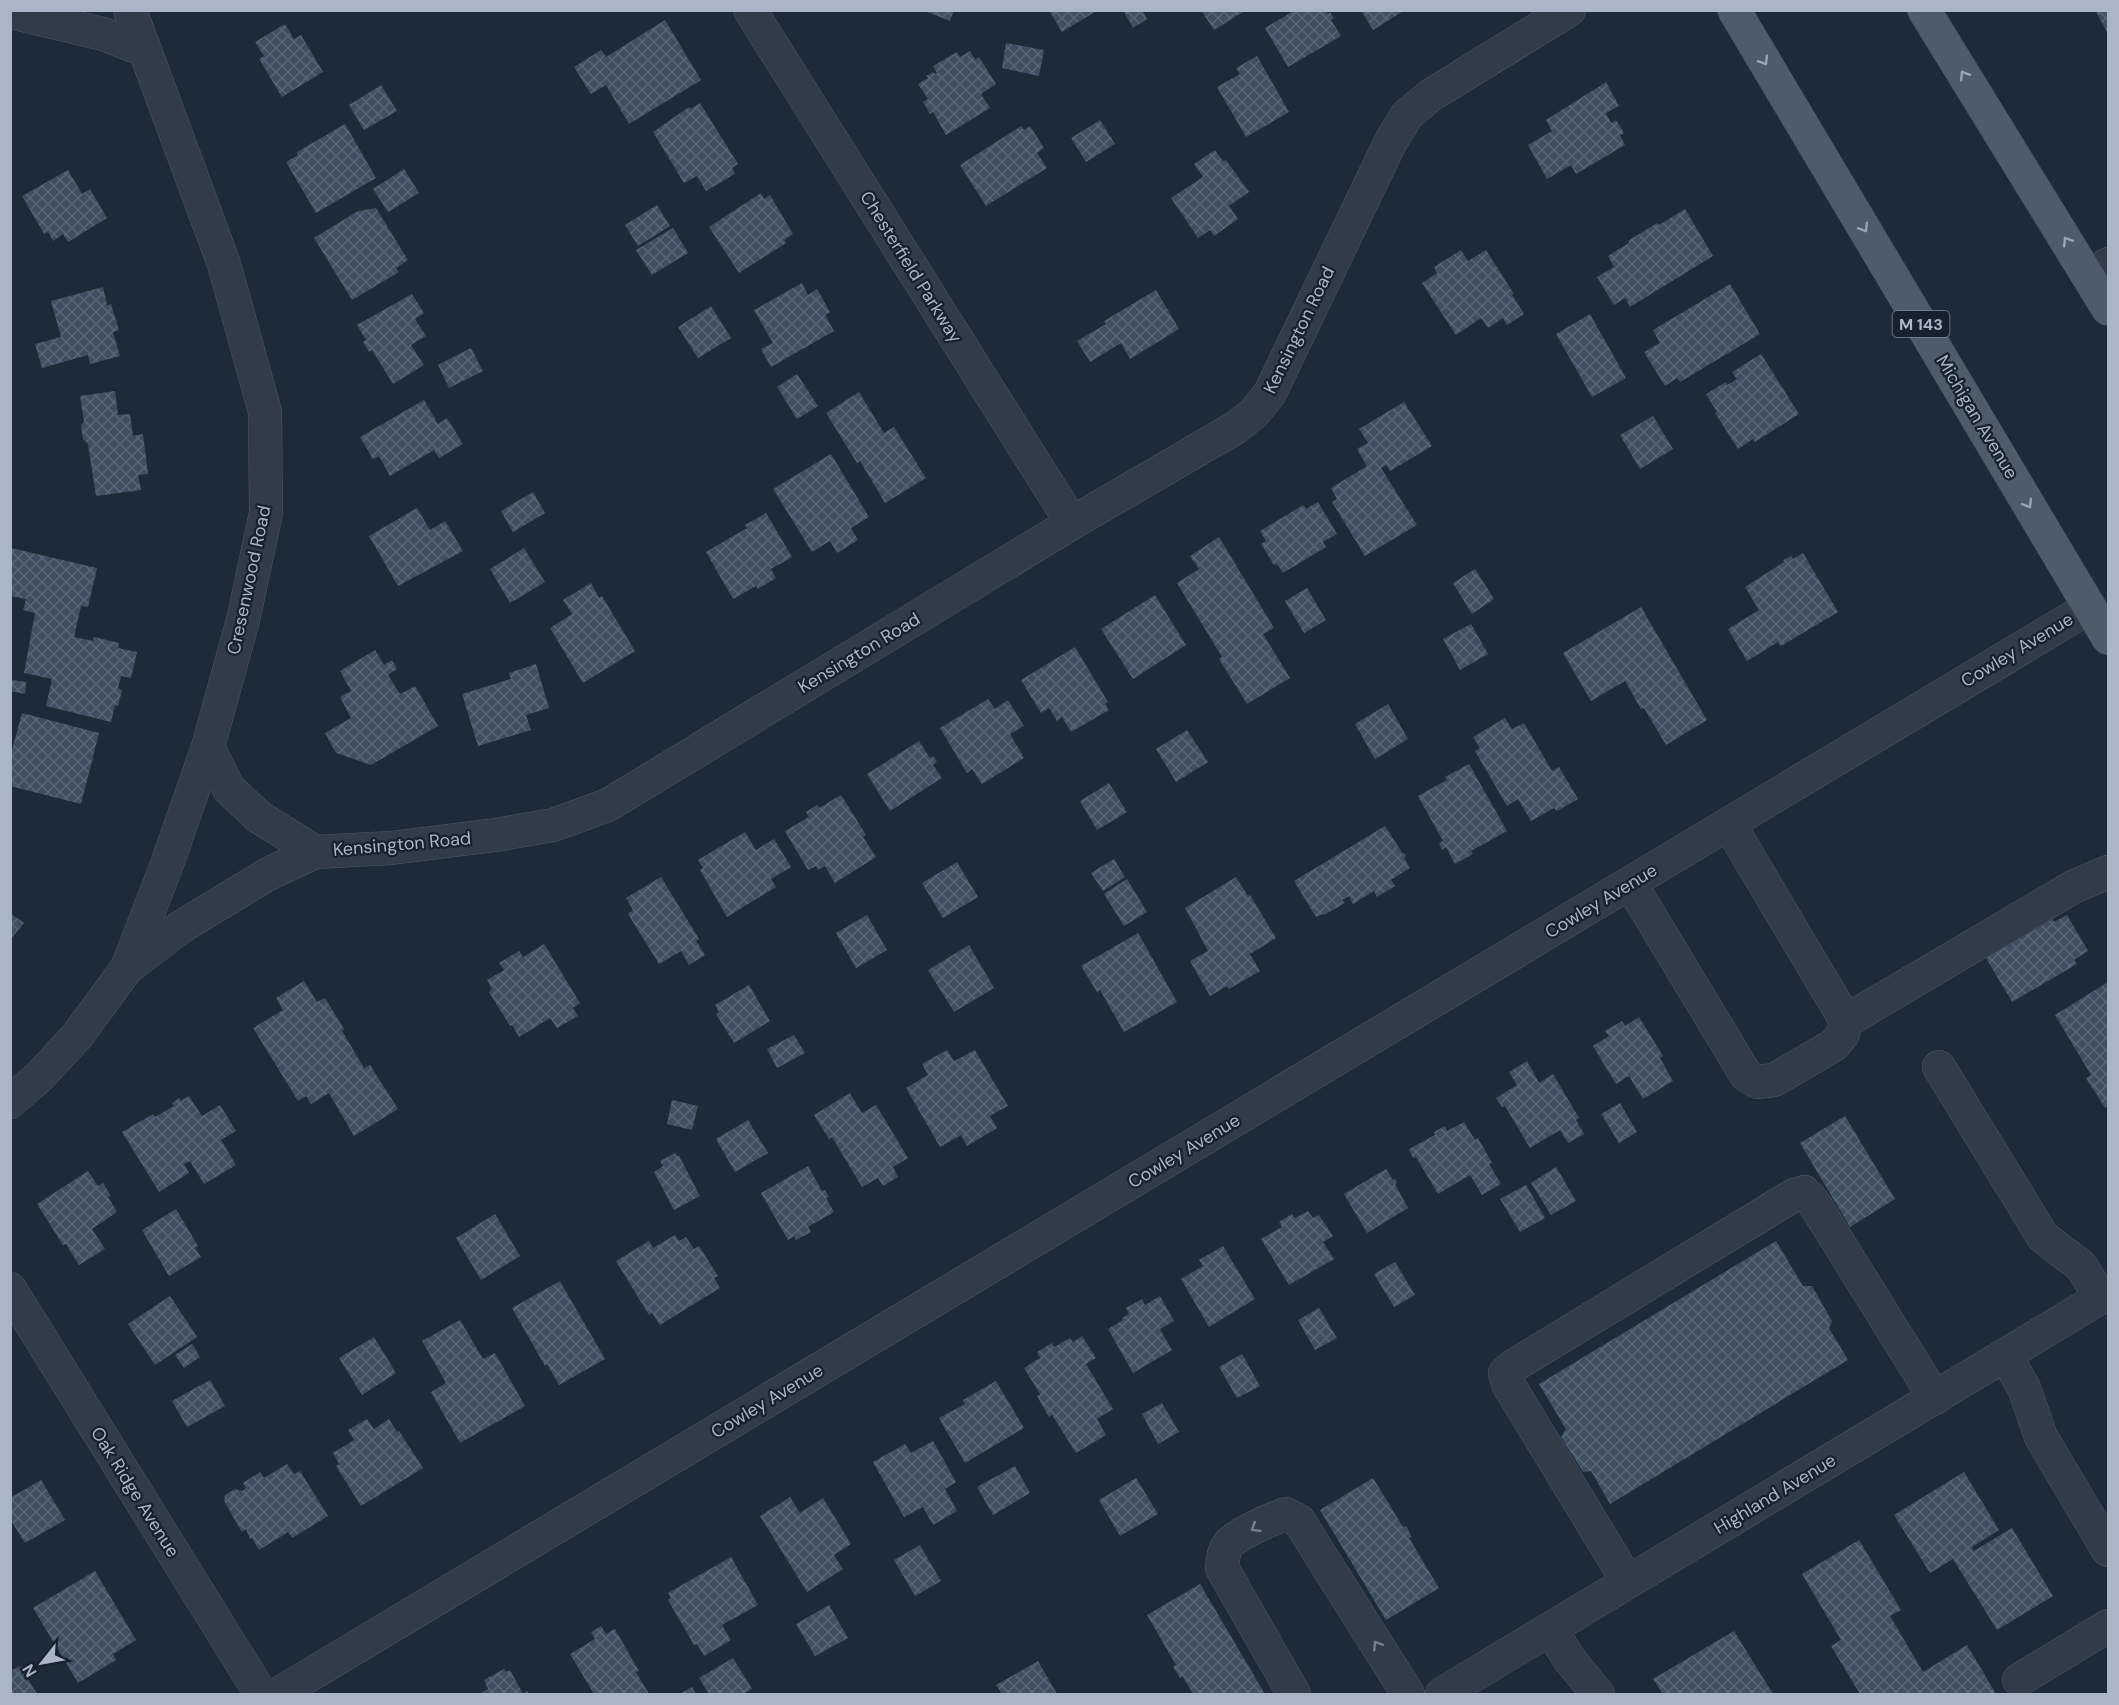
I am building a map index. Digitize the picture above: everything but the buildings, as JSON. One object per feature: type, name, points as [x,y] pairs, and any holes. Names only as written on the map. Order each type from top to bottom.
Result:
[{"type":"main road","name":"Michigan Avenue","points":[[1734,10],[2109,638]]},
{"type":"main road","points":[[1924,10],[2099,270],[2109,309]]},
{"type":"street","name":"Cresenwood Road","points":[[127,968],[208,747],[243,620],[266,513],[265,412],[224,264],[130,10]]},
{"type":"street","name":"Chesterfield Parkway","points":[[750,10],[1072,523]]},
{"type":"street","name":"Kensington Road","points":[[10,1102],[40,1076],[77,1036],[127,968],[181,927],[268,874],[315,852],[391,848],[495,835],[553,825],[608,805],[1072,523],[1235,428],[1254,413],[1270,393],[1392,141],[1407,115],[1431,95],[1569,10]]},
{"type":"street","points":[[10,12],[103,34],[144,50]]},
{"type":"street","name":"Cowley Avenue","points":[[278,1695],[2090,607]]},
{"type":"street","points":[[208,747],[229,789],[259,817],[315,852]]},
{"type":"street","points":[[1630,883],[1746,1075],[1757,1082],[1774,1080],[1834,1045],[1844,1034],[1846,1021],[1729,824]]},
{"type":"street","points":[[1846,1021],[2073,887],[2109,872]]},
{"type":"street","points":[[1939,1067],[2043,1237],[2081,1266],[2105,1295]]},
{"type":"street","points":[[1628,1582],[1508,1384],[1505,1373],[1794,1195],[1804,1192],[1812,1200],[1935,1398]]},
{"type":"street","name":"Oak Ridge Avenue","points":[[10,1289],[261,1695]]},
{"type":"street","name":"Highland Avenue","points":[[1442,1695],[2105,1295]]},
{"type":"street","points":[[2005,1355],[2024,1388],[2041,1437],[2109,1550]]},
{"type":"street","points":[[1294,1695],[1222,1568],[1223,1555],[1229,1543],[1267,1521],[1286,1514],[1299,1521],[1408,1695]]},
{"type":"street","points":[[2019,1680],[2109,1626]]},
{"type":"street","points":[[1551,1629],[1569,1659],[1598,1695]]}]
